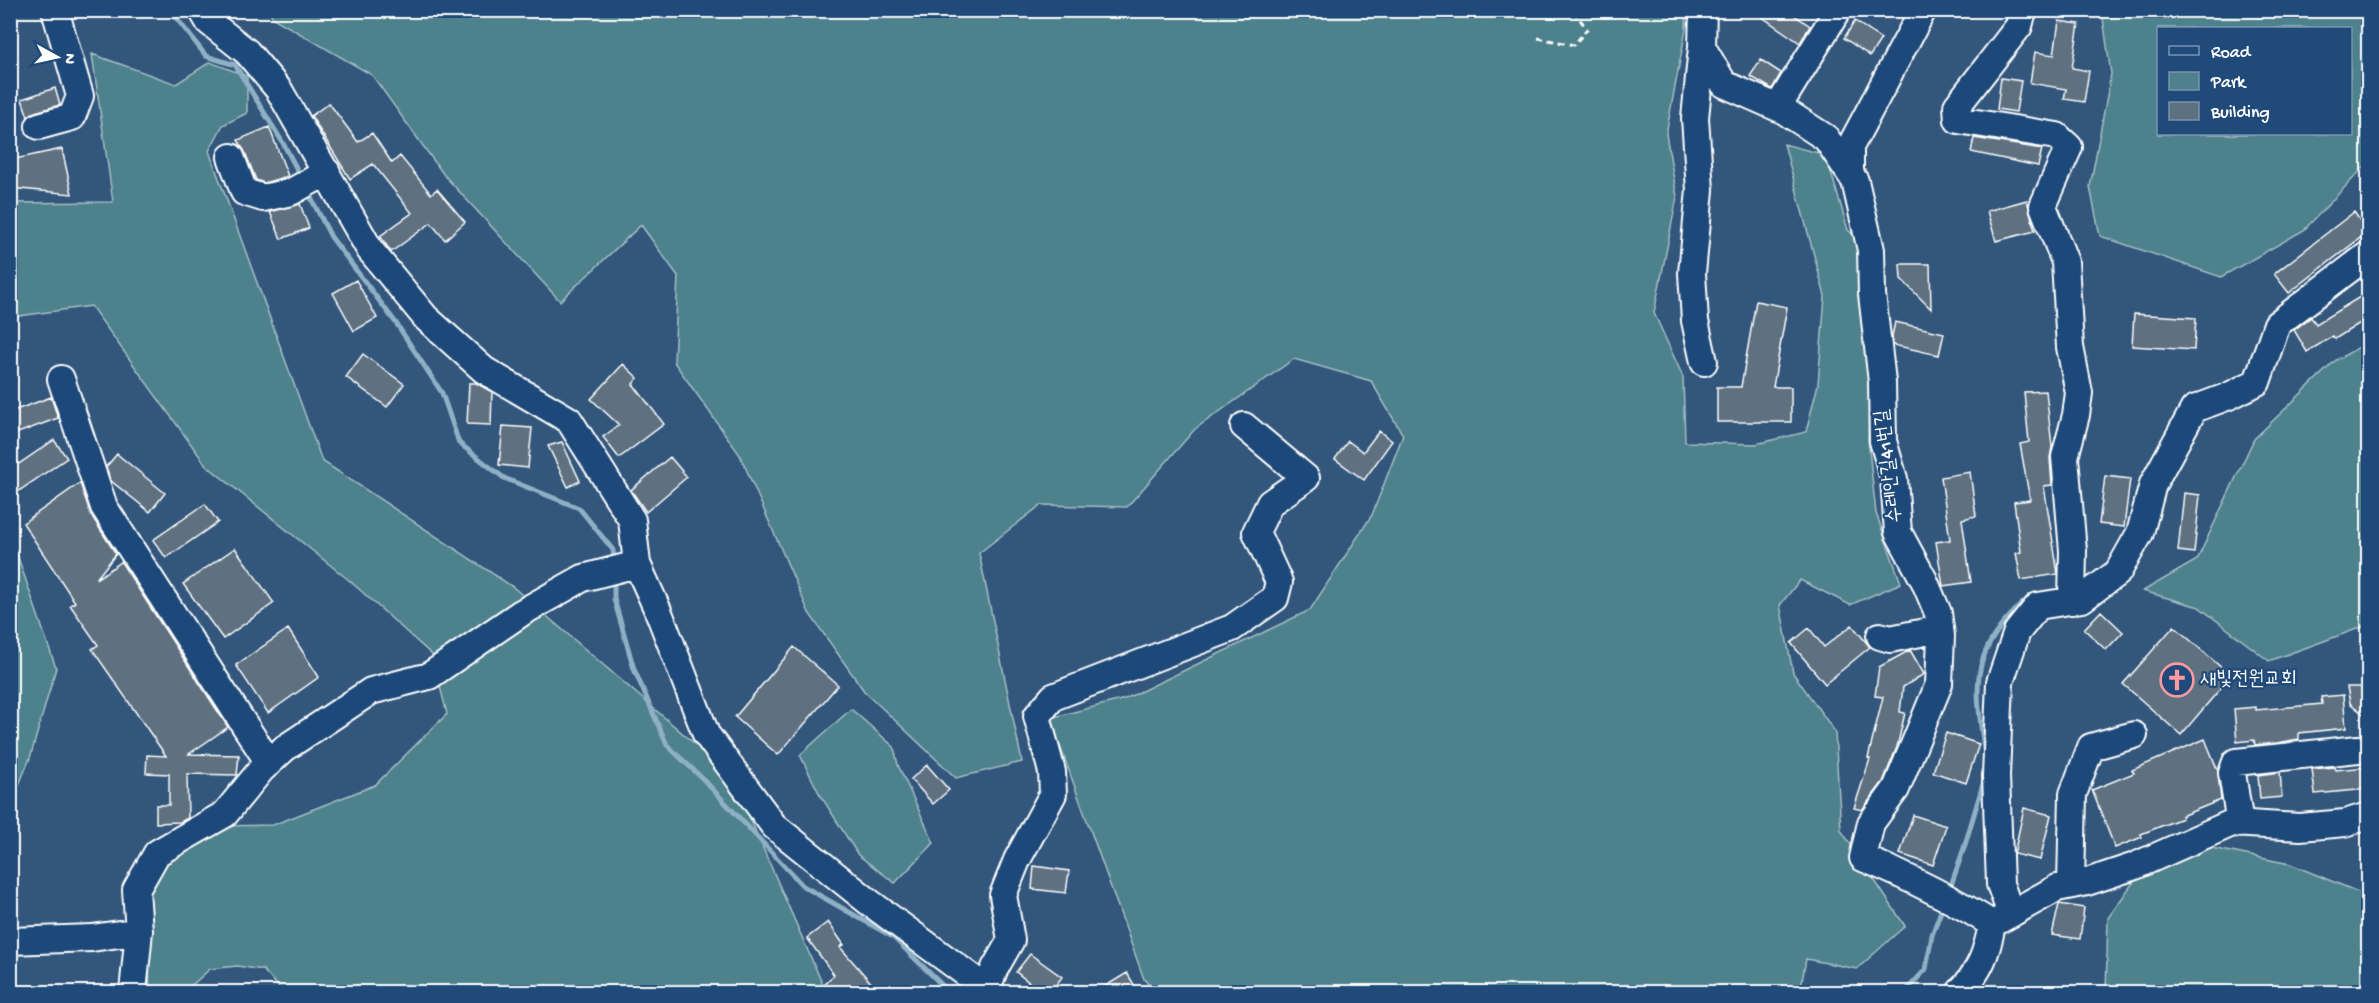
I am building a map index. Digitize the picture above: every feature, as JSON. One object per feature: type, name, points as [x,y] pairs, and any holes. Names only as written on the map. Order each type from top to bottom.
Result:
[{"type":"lane","points":[[39,126],[72,117],[80,96],[55,10]]},
{"type":"lane","points":[[202,10],[209,22],[247,52],[279,90],[311,181],[426,318],[484,370],[569,420],[632,520],[632,565],[659,613],[706,734],[774,826],[877,908],[989,990],[995,969],[1011,940],[1003,895],[1017,860],[1053,794],[1052,772],[1037,716],[1053,697],[1232,628],[1275,598],[1279,582],[1256,532],[1270,503],[1306,478],[1244,426]]},
{"type":"lane","points":[[1703,10],[1695,118],[1700,190],[1692,273],[1695,321],[1704,362]]},
{"type":"lane","points":[[1778,107],[1838,10]]},
{"type":"lane","points":[[1850,173],[1850,147],[1923,10]]},
{"type":"lane","points":[[2023,10],[2019,26],[1957,106],[1958,120],[2057,136],[2069,147],[2043,206],[2065,262],[2070,347],[2079,393],[2065,458],[2073,551],[2072,600]]},
{"type":"lane","name":"수레안길41번길","points":[[1702,47],[1724,84],[1778,107],[1826,138],[1855,181],[1871,250],[1872,294],[1882,382],[1883,441],[1894,479],[1898,532],[1924,579],[1938,613],[1940,629],[1939,684],[1896,789],[1871,823],[1863,858],[1947,897],[2002,919]]},
{"type":"lane","points":[[231,157],[244,192],[263,198],[311,181]]},
{"type":"lane","points":[[1960,993],[1973,979],[2002,919],[1996,776],[2000,682],[2017,632],[2038,606],[2082,599],[2118,572],[2139,533],[2153,484],[2194,408],[2229,396],[2257,382],[2277,324],[2368,255]]},
{"type":"lane","points":[[61,379],[104,507],[269,763]]},
{"type":"lane","points":[[133,993],[139,931],[136,890],[157,853],[225,814],[285,748],[371,691],[429,676],[520,614],[583,578],[632,565]]},
{"type":"lane","points":[[1880,636],[1890,639],[1940,629]]},
{"type":"lane","points":[[2071,885],[2073,794],[2091,747],[2134,735]]},
{"type":"lane","points":[[2240,824],[2232,773],[2236,762],[2358,749]]},
{"type":"lane","points":[[2002,919],[2057,888],[2135,866],[2232,823],[2300,827],[2345,823],[2368,816]]},
{"type":"lane","points":[[10,941],[92,938],[139,931]]},
{"type":"path","points":[[1538,38],[1574,45],[1587,29],[1573,10]]},
{"type":"green space","points":[[269,11],[1687,11],[1686,29],[1666,134],[1677,197],[1654,313],[1683,377],[1685,442],[1756,444],[1806,432],[1818,384],[1825,296],[1784,144],[1826,155],[1848,230],[1871,250],[1868,440],[1876,513],[1901,583],[1850,605],[1800,580],[1780,605],[1793,673],[1835,732],[1841,830],[1905,926],[1857,969],[1806,959],[1800,992],[1155,992],[1144,979],[1050,718],[1125,699],[1310,610],[1372,515],[1403,435],[1371,381],[1294,359],[1195,429],[1127,507],[1041,505],[979,553],[1022,762],[956,778],[864,691],[809,613],[740,455],[674,362],[678,276],[641,225],[560,301],[444,175],[372,75],[273,18]]},
{"type":"green space","points":[[2102,11],[2368,11],[2368,163],[2304,230],[2221,277],[2100,236],[2090,187],[2111,74]]},
{"type":"green space","points":[[92,54],[176,84],[210,62],[247,76],[247,113],[223,125],[209,151],[322,461],[513,587],[731,775],[826,992],[283,992],[263,970],[237,966],[210,969],[192,985],[191,992],[150,992],[147,893],[153,867],[220,826],[273,825],[375,785],[447,714],[432,655],[350,581],[206,465],[91,306],[19,316],[11,322],[11,203],[113,202]]},
{"type":"green space","points":[[2368,342],[2368,625],[2269,661],[2199,607],[2143,591],[2197,560],[2254,439],[2336,360]]},
{"type":"green space","points":[[10,534],[56,668],[30,758],[11,804]]},
{"type":"green space","points":[[851,709],[894,747],[898,765],[934,843],[895,883],[858,855],[819,793],[800,755]]},
{"type":"green space","points":[[2202,846],[2290,864],[2368,896],[2368,992],[2106,992],[2108,918],[2134,881]]},
{"type":"building","points":[[1752,10],[1787,10],[1810,26],[1800,43]]},
{"type":"building","points":[[1855,21],[1881,39],[1870,56],[1844,38]]},
{"type":"building","points":[[2059,21],[2079,24],[2072,68],[2089,71],[2084,102],[2064,99],[2066,89],[2030,83],[2035,52],[2054,55]]},
{"type":"building","points":[[1761,60],[1781,73],[1772,89],[1750,76]]},
{"type":"building","points":[[2001,78],[2021,81],[2016,112],[1997,109]]},
{"type":"building","points":[[55,88],[60,105],[35,112],[28,117],[22,99]]},
{"type":"building","points":[[329,103],[358,142],[372,133],[392,163],[400,156],[431,194],[437,189],[465,222],[445,240],[431,223],[391,252],[380,236],[412,213],[373,164],[350,179],[311,116]]},
{"type":"building","points":[[269,127],[288,176],[264,183],[256,180],[238,140]]},
{"type":"building","points":[[1974,138],[2042,149],[2038,166],[1971,152]]},
{"type":"building","points":[[62,149],[72,194],[10,188],[10,160]]},
{"type":"building","points":[[2027,200],[2035,231],[1996,241],[1987,211]]},
{"type":"building","points":[[300,204],[309,228],[281,239],[270,212]]},
{"type":"building","points":[[2354,212],[2368,232],[2289,293],[2274,274]]},
{"type":"building","points":[[1900,264],[1930,264],[1931,309],[1901,279]]},
{"type":"building","points":[[356,280],[377,318],[354,331],[333,293]]},
{"type":"building","points":[[2363,295],[2368,305],[2368,318],[2335,339],[2333,336],[2307,352],[2294,330],[2311,317],[2316,324]]},
{"type":"building","points":[[1756,301],[1787,307],[1773,387],[1791,387],[1791,422],[1717,422],[1717,387],[1741,387]]},
{"type":"building","points":[[2134,314],[2196,318],[2194,350],[2132,346]]},
{"type":"building","points":[[1895,322],[1944,333],[1939,355],[1893,345]]},
{"type":"building","points":[[363,354],[404,384],[387,407],[346,377]]},
{"type":"building","points":[[623,364],[638,378],[633,384],[664,424],[619,458],[603,437],[619,425],[591,399]]},
{"type":"building","points":[[469,383],[476,383],[492,392],[491,425],[467,424]]},
{"type":"building","points":[[2046,391],[2052,447],[2050,458],[2052,485],[2044,486],[2058,574],[2021,580],[2016,553],[2021,552],[2014,502],[2030,500],[2020,444],[2029,442],[2024,392]]},
{"type":"building","points":[[51,397],[58,418],[10,436],[10,412]]},
{"type":"building","points":[[503,426],[532,428],[528,468],[499,465]]},
{"type":"building","points":[[1379,431],[1392,441],[1364,480],[1335,459],[1348,441],[1363,452]]},
{"type":"building","points":[[54,440],[67,458],[10,497],[10,470]]},
{"type":"building","points":[[562,442],[580,481],[568,487],[548,446]]},
{"type":"building","points":[[117,454],[165,493],[150,512],[111,481],[106,467]]},
{"type":"building","points":[[670,457],[687,477],[646,512],[631,490]]},
{"type":"building","points":[[1970,472],[1976,516],[1962,519],[1971,582],[1943,586],[1936,542],[1950,540],[1941,477]]},
{"type":"building","points":[[2105,476],[2130,479],[2124,527],[2099,524]]},
{"type":"building","points":[[80,483],[91,515],[116,554],[96,579],[121,562],[228,727],[189,754],[239,755],[237,775],[187,774],[188,818],[180,822],[156,823],[156,805],[169,805],[169,774],[146,773],[147,755],[166,756],[92,649],[98,645],[70,605],[75,602],[23,523]]},
{"type":"building","points":[[2184,493],[2200,495],[2194,553],[2178,551]]},
{"type":"building","points":[[205,504],[218,522],[166,558],[153,540]]},
{"type":"building","points":[[235,548],[274,603],[223,639],[183,584]]},
{"type":"building","points":[[2101,611],[2123,632],[2106,650],[2084,629]]},
{"type":"building","points":[[1852,625],[1870,647],[1825,684],[1791,643],[1809,628],[1824,647]]},
{"type":"building","name":"새빛전원교회","points":[[2174,626],[2231,676],[2181,735],[2123,684]]},
{"type":"building","points":[[288,629],[319,677],[268,713],[236,665]]},
{"type":"building","points":[[794,647],[838,685],[778,755],[735,717]]},
{"type":"building","points":[[1910,650],[1924,674],[1903,687],[1900,712],[1905,713],[1897,747],[1883,782],[1862,810],[1854,808],[1870,759],[1868,758],[1883,697],[1875,696],[1879,667]]},
{"type":"building","points":[[2347,687],[2360,687],[2368,695],[2368,718],[2350,703]]},
{"type":"building","points":[[2343,695],[2346,728],[2299,733],[2299,739],[2277,743],[2255,745],[2254,740],[2237,742],[2234,709],[2256,707],[2256,710],[2322,704],[2321,697]]},
{"type":"building","points":[[1946,733],[1979,744],[1966,783],[1933,772]]},
{"type":"building","points":[[2205,739],[2218,771],[2221,800],[2141,834],[2142,837],[2115,848],[2092,790]]},
{"type":"building","points":[[927,765],[949,790],[933,804],[911,779]]},
{"type":"building","points":[[2334,767],[2335,770],[2368,767],[2368,789],[2315,794],[2312,769]]},
{"type":"building","points":[[2280,772],[2282,797],[2260,799],[2258,775]]},
{"type":"building","points":[[2024,808],[2051,815],[2040,860],[2014,854]]},
{"type":"building","points":[[1913,815],[1946,826],[1933,865],[1900,854]]},
{"type":"building","points":[[1034,866],[1069,871],[1066,893],[1032,889]]},
{"type":"building","points":[[2059,904],[2084,908],[2080,939],[2052,935]]},
{"type":"building","points":[[828,922],[844,945],[840,947],[880,993],[834,993],[825,983],[834,975],[807,938]]},
{"type":"building","points":[[1030,954],[1062,977],[1050,993],[1043,993],[1016,972]]},
{"type":"building","points":[[1127,973],[1139,993],[1094,993]]},
{"type":"waterway","points":[[170,10],[206,56],[235,65],[283,143],[302,179]]},
{"type":"waterway","points":[[307,190],[331,237],[396,323],[442,393],[459,443],[504,478],[579,508],[613,550],[614,561]]},
{"type":"waterway","points":[[614,577],[614,599],[634,669],[667,745],[704,780],[803,886],[893,937],[949,992]]},
{"type":"waterway","points":[[1985,756],[1978,699],[1981,665],[1996,633],[2021,604],[2035,596]]},
{"type":"waterway","points":[[1949,891],[1985,777]]},
{"type":"waterway","points":[[1905,992],[1926,969],[1932,935],[1944,903]]},
{"type":"place","name":"새빛전원교회","points":[[2177,680]]}]
